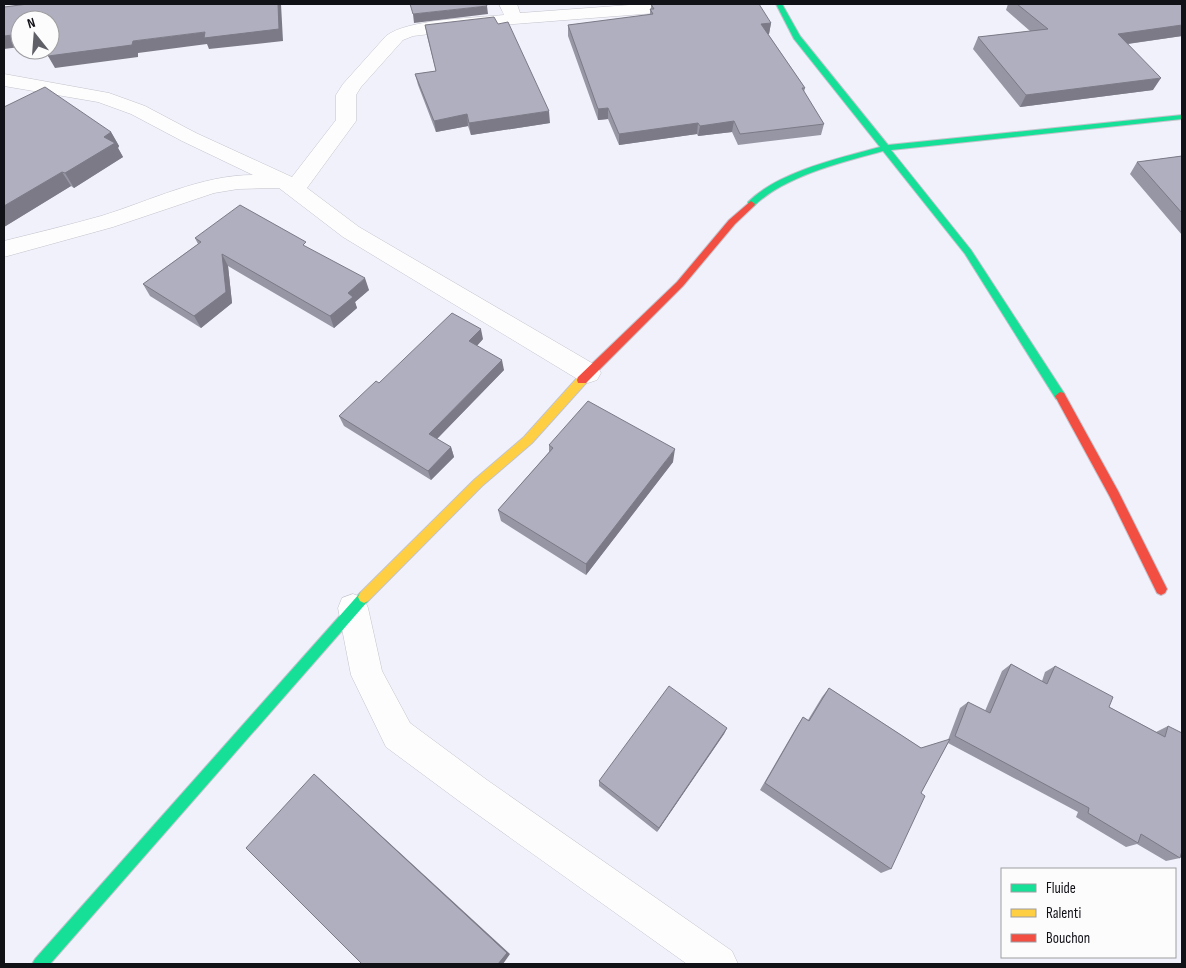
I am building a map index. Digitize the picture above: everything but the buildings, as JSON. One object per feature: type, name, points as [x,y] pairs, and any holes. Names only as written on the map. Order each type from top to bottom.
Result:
[{"type":"street","points":[[288,185],[346,120],[346,95],[352,84],[397,36],[410,31],[511,11],[708,4]]},
{"type":"street","points":[[779,4],[797,37],[968,252],[1067,407],[1114,494],[1161,589]]},
{"type":"street","points":[[4,80],[102,97],[138,110],[288,185],[351,232],[588,373]]},
{"type":"street","points":[[40,964],[354,608],[478,483],[528,440],[588,373],[680,284],[732,222],[758,198],[796,176],[836,161],[886,148],[1182,117]]},
{"type":"street","points":[[4,249],[105,222],[211,186],[238,182],[288,185]]},
{"type":"street","points":[[354,608],[366,675],[398,734],[475,792],[719,964]]},
{"type":"traffic: fast","points":[[779,4],[797,37],[968,252],[1060,396]]},
{"type":"traffic: fast","points":[[751,204],[758,197],[796,176],[836,161],[886,148],[1182,117]]},
{"type":"traffic: fast","points":[[40,964],[364,597]]},
{"type":"traffic: slow","points":[[364,597],[478,483],[528,440],[582,380]]},
{"type":"traffic: jam","points":[[582,380],[680,284],[732,222],[751,204]]},
{"type":"traffic: jam","points":[[1060,396],[1114,494],[1161,589]]}]
